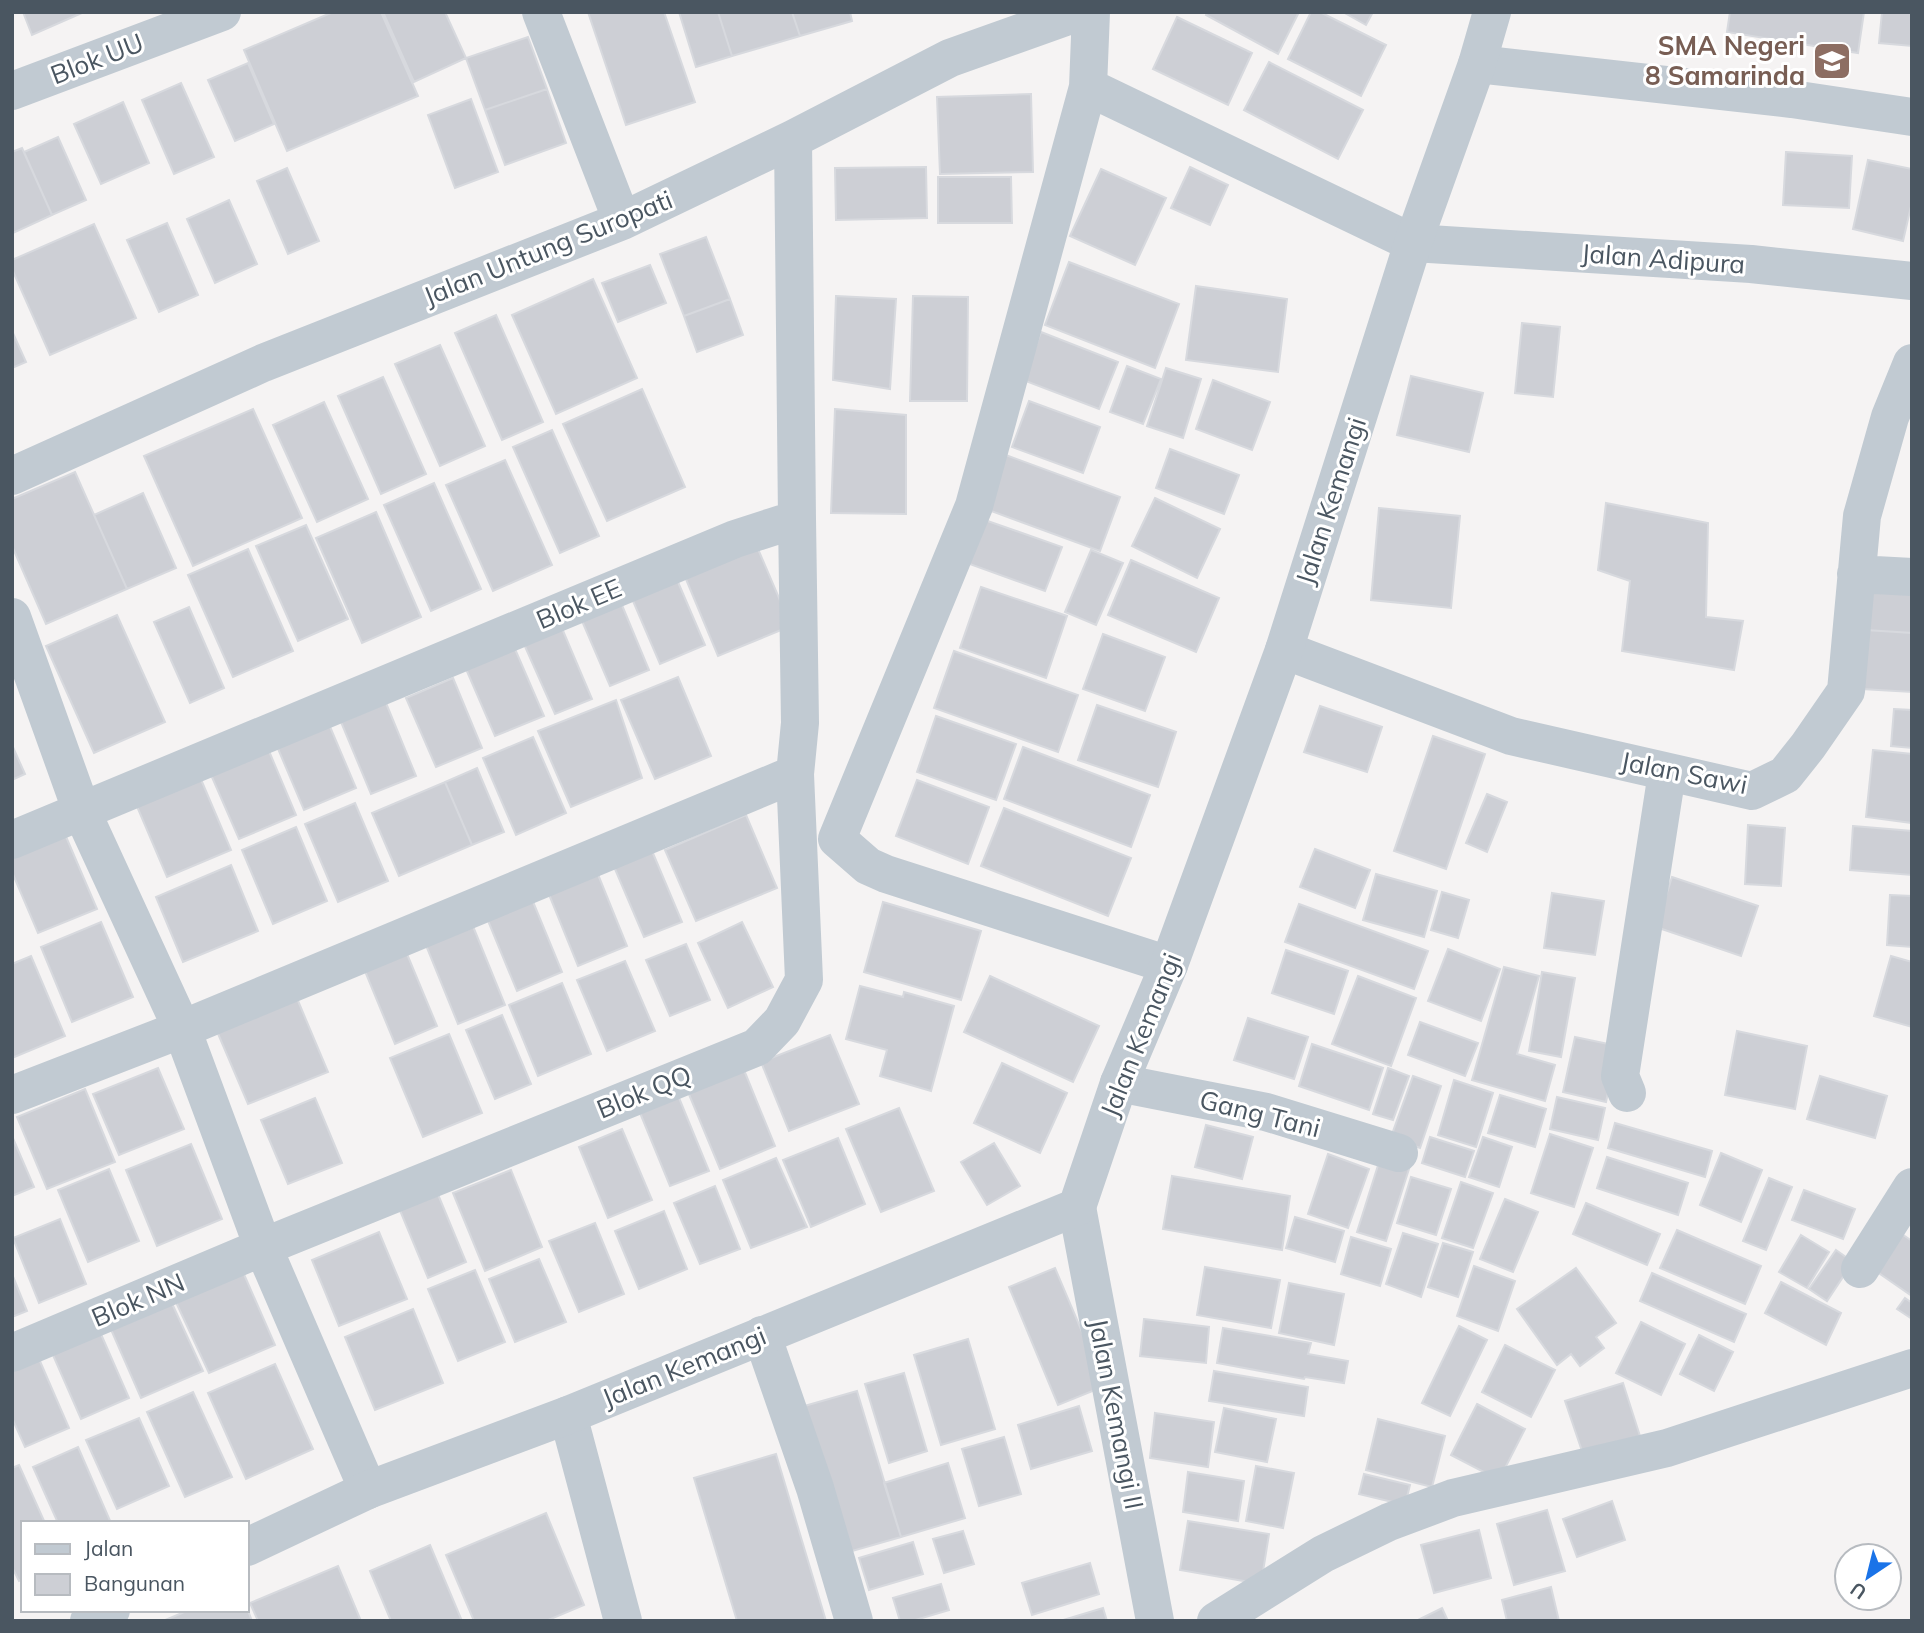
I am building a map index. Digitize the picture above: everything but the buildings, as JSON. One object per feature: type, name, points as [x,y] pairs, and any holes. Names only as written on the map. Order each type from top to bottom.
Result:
[{"type":"street","name":"Blok UU","points":[[12,91],[222,12]]},
{"type":"street","points":[[541,12],[622,221]]},
{"type":"street","name":"Jalan Untung Suropati","points":[[12,476],[263,363],[622,221],[793,139],[950,58],[1079,12]]},
{"type":"street","points":[[837,839],[974,506],[1087,87],[1091,12]]},
{"type":"street","name":"Jalan Kemangi","points":[[248,1547],[368,1490],[568,1415],[1077,1207],[1119,1083],[1169,965],[1284,650],[1413,243],[1477,64],[1492,12]]},
{"type":"street","points":[[1477,64],[1792,99],[1912,117]]},
{"type":"street","points":[[1087,87],[1413,243]]},
{"type":"street","points":[[793,139],[797,519]]},
{"type":"street","name":"Jalan Adipura","points":[[1413,243],[1751,264],[1912,281]]},
{"type":"street","name":"Jalan Sawi","points":[[1284,650],[1511,736],[1752,791],[1785,775],[1846,691],[1862,516],[1890,417],[1912,363]]},
{"type":"street","name":"Blok QQ","points":[[263,1247],[757,1046],[782,1021],[804,980],[795,774],[800,723],[797,519]]},
{"type":"street","name":"Blok EE","points":[[12,840],[735,539],[797,519]]},
{"type":"street","points":[[1856,574],[1912,577]]},
{"type":"street","points":[[12,617],[82,812],[182,1029],[263,1247],[368,1490]]},
{"type":"street","points":[[1627,1093],[1620,1076],[1667,773]]},
{"type":"street","points":[[12,1095],[182,1029],[795,774],[822,822],[868,866],[1169,965]]},
{"type":"street","name":"Gang Tani","points":[[1119,1083],[1266,1112],[1399,1153]]},
{"type":"street","points":[[1860,1269],[1912,1187]]},
{"type":"street","name":"Jalan Kemangi II","points":[[1077,1207],[1155,1621]]},
{"type":"street","name":"Blok NN","points":[[12,1353],[263,1247]]},
{"type":"street","points":[[762,1335],[815,1488],[854,1621]]},
{"type":"street","points":[[1216,1621],[1323,1554],[1389,1522],[1440,1503],[1667,1448],[1912,1368]]},
{"type":"street","points":[[568,1415],[623,1621]]},
{"type":"street","points":[[89,1621],[107,1612]]},
{"type":"place","name":"SMA Negeri 8 Samarinda","points":[[1832,61]]}]
